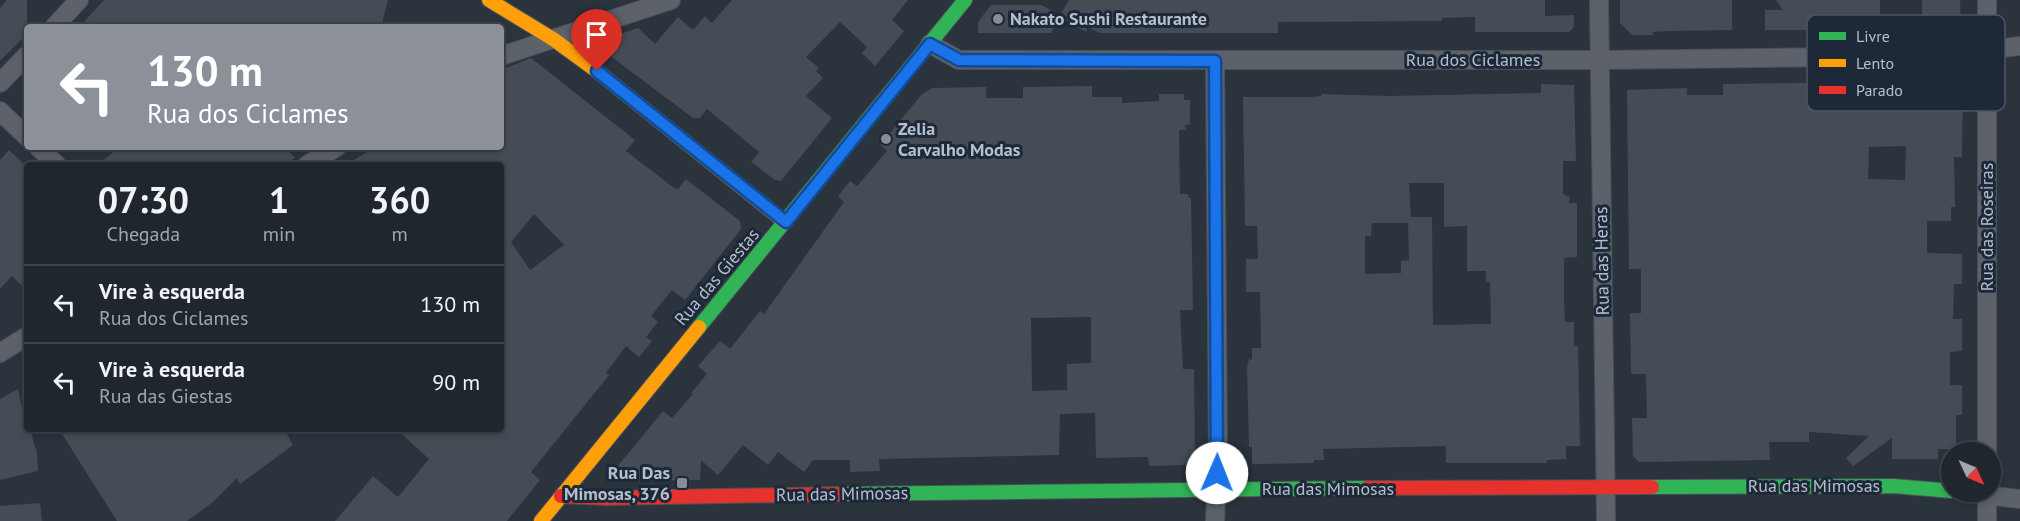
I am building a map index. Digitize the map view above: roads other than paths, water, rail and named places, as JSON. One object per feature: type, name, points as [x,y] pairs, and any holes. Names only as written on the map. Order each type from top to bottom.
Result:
[{"type":"street","points":[[57,24],[79,0]]},
{"type":"street","points":[[489,0],[554,39],[786,222]]},
{"type":"street","points":[[504,55],[671,0]]},
{"type":"street","name":"Rua das Giestas","points":[[541,521],[965,0]]},
{"type":"street","name":"Rua das Heras","points":[[1599,0],[1606,521]]},
{"type":"street","name":"Rua dos Ciclames","points":[[930,44],[959,60],[1599,60],[1807,57]]},
{"type":"street","name":"Rua dos Ciclames","points":[[2005,48],[2020,46]]},
{"type":"street","points":[[0,83],[24,58]]},
{"type":"street","points":[[1215,61],[1217,489],[1215,521]]},
{"type":"street","points":[[0,111],[24,134]]},
{"type":"street","name":"Rua das Roseiras","points":[[1987,111],[1987,442]]},
{"type":"street","points":[[41,150],[54,162]]},
{"type":"street","points":[[312,162],[332,150]]},
{"type":"street","points":[[0,353],[24,338]]},
{"type":"street","name":"Rua das Mimosas","points":[[561,496],[607,498],[1217,489],[1882,486],[1941,490]]},
{"type":"street","points":[[2001,497],[2020,500]]},
{"type":"street","points":[[1987,502],[1987,521]]},
{"type":"place","name":"Nakato Sushi Restaurante","points":[[998,19]]},
{"type":"place","name":"Zelia Carvalho Modas","points":[[886,139]]},
{"type":"place","name":"Rua Das Mimosas, 376","points":[[682,483]]}]
